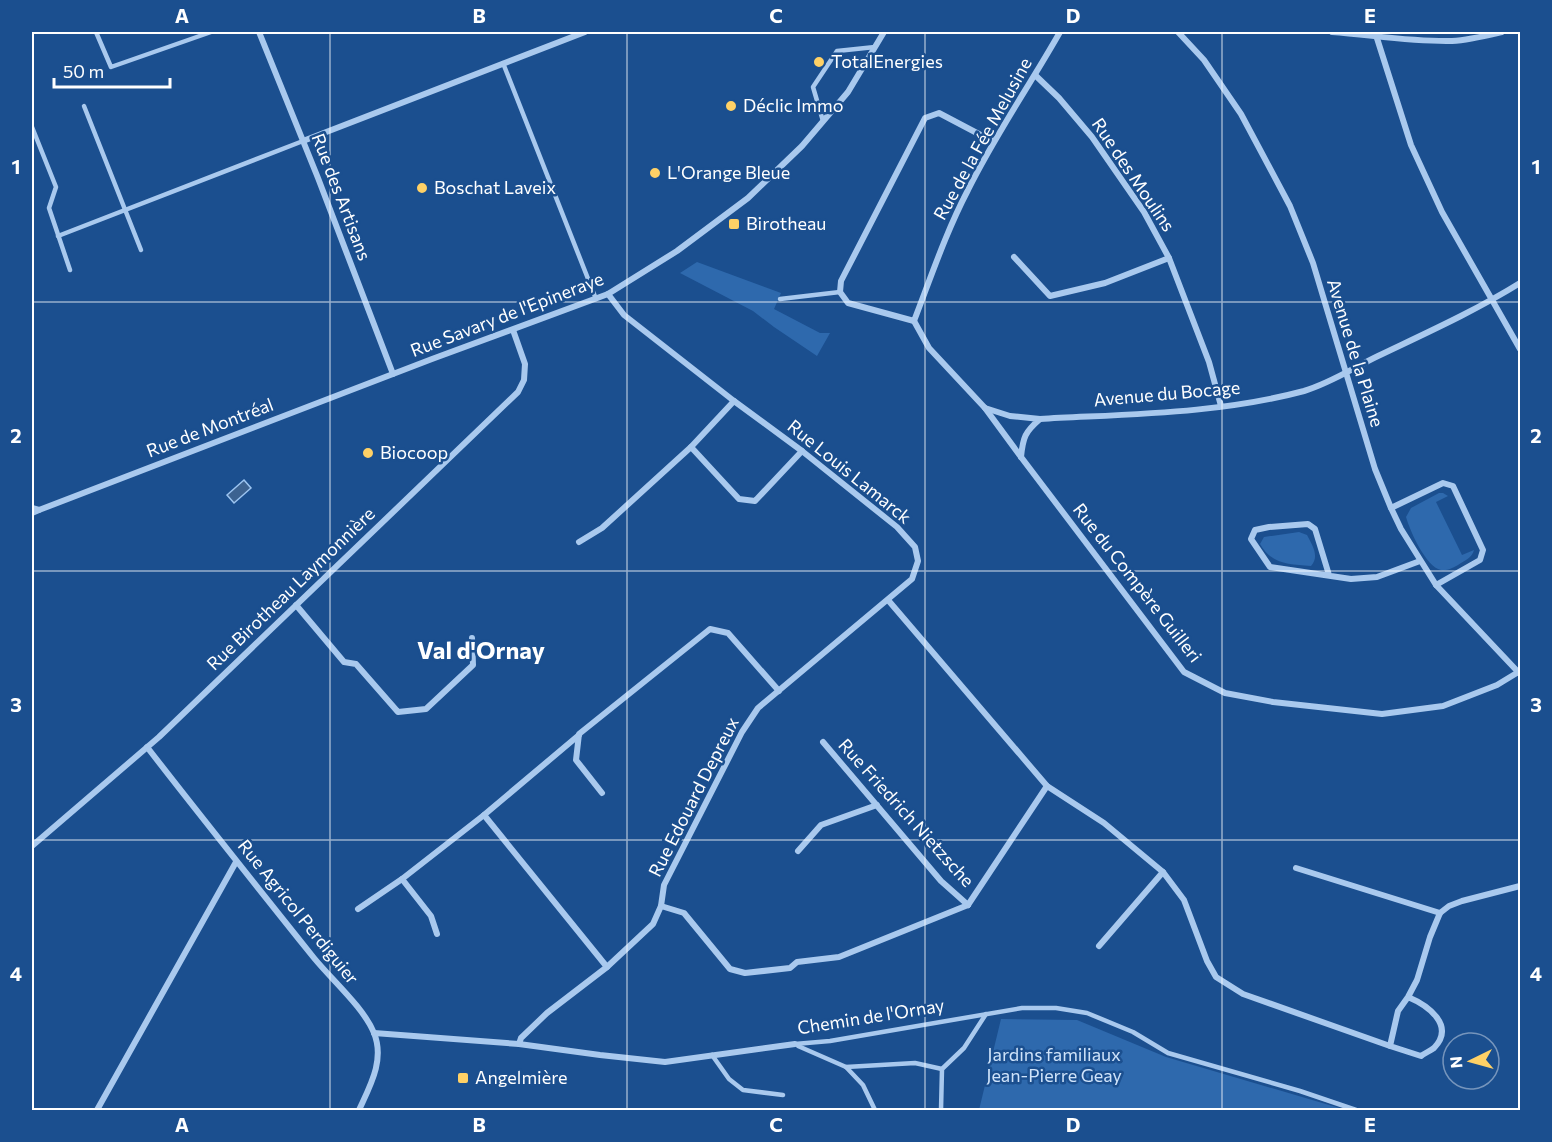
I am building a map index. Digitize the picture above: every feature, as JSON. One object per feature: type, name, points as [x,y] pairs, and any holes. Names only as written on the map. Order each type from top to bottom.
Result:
[{"type":"street","name":"Rue des Artisans","points":[[259,32],[393,374]]},
{"type":"street","points":[[303,141],[585,32]]},
{"type":"street","name":"Rue Savary de l'Epineraye","points":[[393,374],[608,294],[678,251],[748,198],[802,146],[848,92],[884,32]]},
{"type":"street","name":"Rue de la Fée Melusine","points":[[914,321],[947,234],[967,190],[1060,32]]},
{"type":"street","name":"Avenue de la Plaine","points":[[1182,32],[1241,114],[1290,206],[1312,263],[1375,469],[1391,508],[1436,585],[1520,672]]},
{"type":"street","points":[[1332,32],[1376,34],[1387,38],[1453,41],[1502,32]]},
{"type":"street","points":[[1376,34],[1411,145],[1442,212],[1521,350]]},
{"type":"street","name":"Rue des Moulins","points":[[1035,75],[1059,98],[1092,137],[1144,212],[1168,258],[1209,362],[1221,406]]},
{"type":"street","points":[[985,408],[929,348],[914,321],[848,303],[840,292],[841,281],[925,118],[939,113],[994,142]]},
{"type":"street","points":[[1014,257],[1050,296],[1105,283],[1168,258]]},
{"type":"street","name":"Avenue du Bocage","points":[[985,408],[1010,416],[1040,419],[1191,411],[1254,402],[1305,390],[1339,378],[1361,364],[1492,301],[1521,283]]},
{"type":"street","name":"Rue Louis Lamarck","points":[[608,294],[624,315],[897,526],[915,547],[918,561],[912,579],[888,600]]},
{"type":"street","name":"Rue Birotheau Laymonnière","points":[[32,846],[159,737],[518,392],[524,380],[525,364],[513,330]]},
{"type":"street","name":"Rue de Montréal","points":[[32,511],[393,374]]},
{"type":"street","points":[[579,542],[602,528],[691,447],[734,401]]},
{"type":"street","name":"Rue du Compère Guilleri","points":[[985,408],[1184,672],[1225,693],[1273,702],[1383,714],[1443,706],[1497,685],[1520,672]]},
{"type":"street","points":[[1021,457],[1022,442],[1028,429],[1040,419]]},
{"type":"street","points":[[691,447],[739,499],[755,501],[802,451]]},
{"type":"street","points":[[1391,508],[1443,483],[1453,486],[1483,550],[1480,560],[1436,585]]},
{"type":"street","points":[[1329,575],[1315,529],[1308,524],[1269,526],[1255,530],[1251,539],[1270,567],[1351,579],[1377,577],[1420,561]]},
{"type":"street","points":[[888,600],[1047,786],[1104,823],[1163,872],[1184,900],[1207,961],[1216,977],[1244,994],[1421,1056],[1434,1048],[1441,1035],[1440,1022],[1434,1013],[1420,1002],[1408,997]]},
{"type":"street","name":"Rue Edouard Depreux","points":[[519,1044],[521,1038],[547,1013],[607,967],[653,924],[661,906],[664,885],[742,732],[758,708],[888,600]]},
{"type":"street","points":[[296,605],[344,662],[356,664],[398,712],[426,709],[473,665],[472,638]]},
{"type":"street","points":[[358,909],[402,879],[484,815],[579,734],[710,629],[728,633],[779,692]]},
{"type":"street","points":[[579,734],[576,760],[602,793]]},
{"type":"street","name":"Rue Friedrich Nietzsche","points":[[823,742],[941,881],[968,905],[1047,786]]},
{"type":"street","name":"Rue Agricol Perdiguier","points":[[147,747],[236,862],[322,968],[365,1016],[374,1033],[379,1051],[376,1074],[359,1110]]},
{"type":"street","points":[[798,851],[821,825],[878,805]]},
{"type":"street","points":[[484,815],[607,967]]},
{"type":"street","points":[[97,1110],[236,862]]},
{"type":"street","points":[[1296,868],[1440,913]]},
{"type":"street","points":[[1099,946],[1163,872]]},
{"type":"street","points":[[402,879],[431,916],[437,934]]},
{"type":"street","points":[[1390,1046],[1398,1011],[1417,981],[1440,913],[1461,901],[1521,886]]},
{"type":"street","points":[[661,906],[684,913],[730,969],[745,973],[790,968],[798,962],[839,957],[968,905]]},
{"type":"street","name":"Chemin de l'Ornay","points":[[374,1033],[519,1044],[600,1056],[665,1062],[795,1044]]},
{"type":"lane","points":[[96,32],[111,67],[211,32]]},
{"type":"lane","points":[[823,121],[813,87],[837,51],[875,47]]},
{"type":"lane","points":[[503,63],[596,299]]},
{"type":"lane","points":[[84,106],[141,250]]},
{"type":"lane","points":[[32,127],[56,188],[49,208],[70,270]]},
{"type":"lane","points":[[58,236],[303,141]]},
{"type":"lane","points":[[780,299],[840,292]]},
{"type":"lane","name":"Chemin de l'Ornay","points":[[795,1044],[830,1041],[1022,1008],[1056,1008],[1087,1013],[1133,1032],[1168,1053],[1300,1091],[1356,1110]]},
{"type":"lane","points":[[941,1110],[942,1069],[964,1048],[986,1014]]},
{"type":"lane","points":[[795,1044],[846,1067],[863,1085],[875,1110]]},
{"type":"lane","points":[[712,1055],[729,1079],[743,1090],[783,1095]]},
{"type":"lane","points":[[846,1067],[915,1063],[942,1069]]},
{"type":"green space","points":[[697,262],[781,293],[774,309],[820,333],[830,333],[817,356],[753,311],[680,273]]},
{"type":"green space","points":[[1439,493],[1448,496],[1436,502],[1462,555],[1474,550],[1468,559],[1446,570],[1435,567],[1424,556],[1406,517],[1411,508]]},
{"type":"green space","points":[[1299,532],[1307,535],[1314,551],[1315,558],[1311,566],[1288,564],[1276,560],[1260,544],[1264,537]]},
{"type":"green space","name":"Jardins familiaux Jean-Pierre Geay","points":[[1001,1019],[1077,1020],[1166,1057],[1346,1110],[979,1110]]},
{"type":"shaded area","points":[[244,480],[251,488],[234,503],[227,495]]},
{"type":"place","name":"TotalEnergies","points":[[819,62]]},
{"type":"place","name":"Déclic Immo","points":[[731,106]]},
{"type":"place","name":"L'Orange Bleue","points":[[655,173]]},
{"type":"place","name":"Boschat Laveix","points":[[422,188]]},
{"type":"place","name":"Birotheau","points":[[734,224]]},
{"type":"place","name":"Biocoop","points":[[368,453]]},
{"type":"place","name":"Angelmière","points":[[463,1078]]},
{"type":"district","name":"Val d'Ornay","points":[[481,651]]}]
